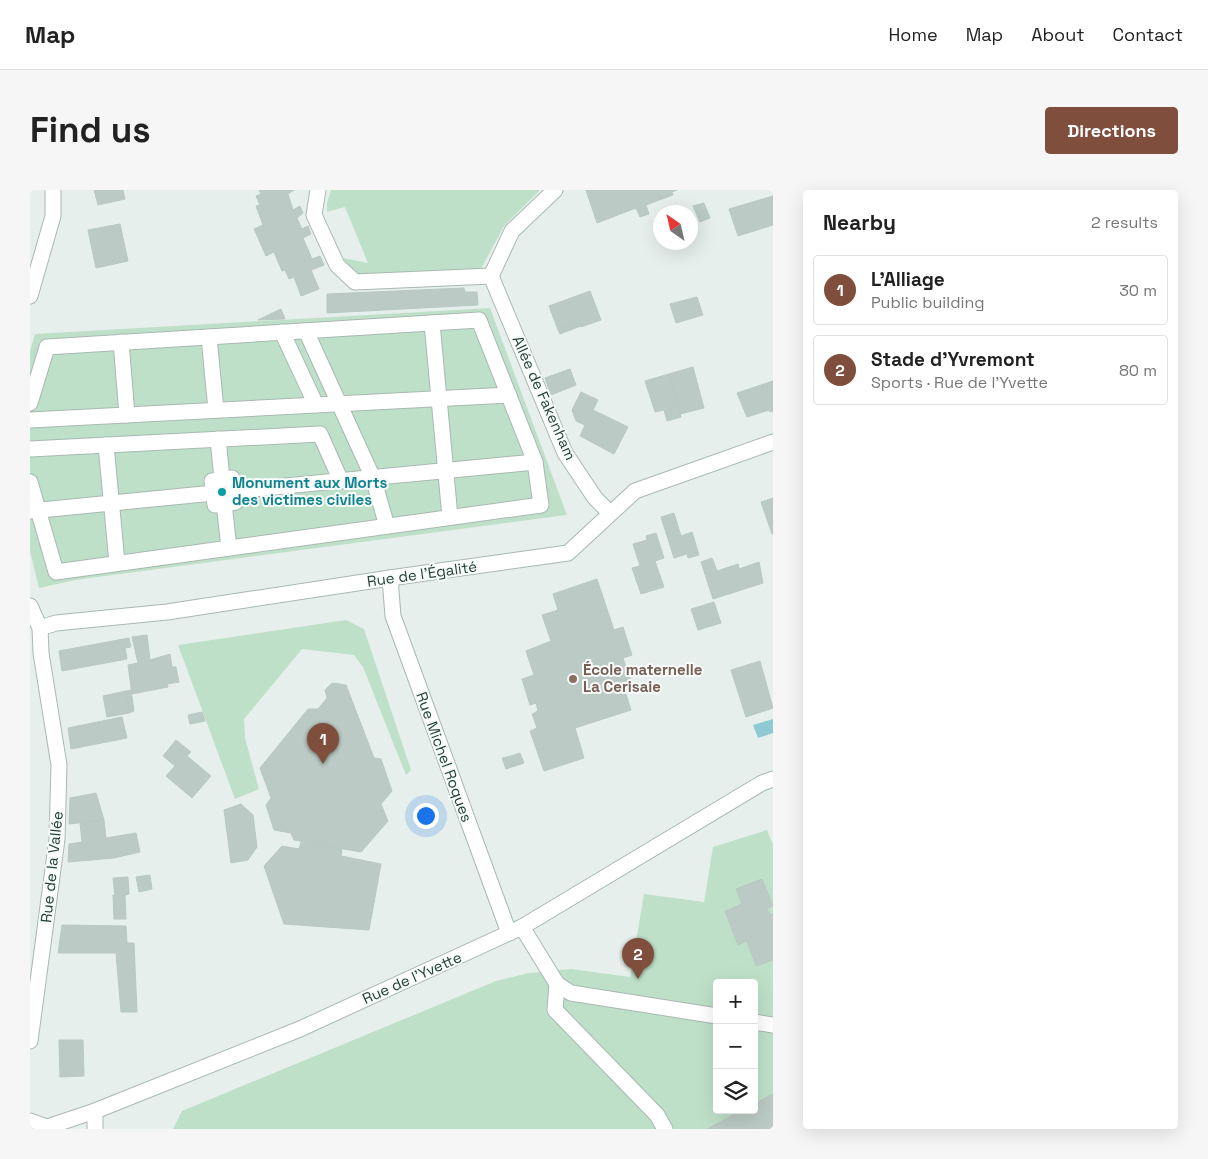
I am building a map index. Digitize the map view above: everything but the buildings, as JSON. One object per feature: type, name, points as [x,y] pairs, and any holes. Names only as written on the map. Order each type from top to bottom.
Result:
[{"type":"street","points":[[30,296],[53,216],[53,190]]},
{"type":"street","points":[[318,190],[314,215],[337,265],[355,282],[490,276],[512,231],[555,190]]},
{"type":"street","name":"Allée de Fakenham","points":[[490,276],[565,453],[595,498],[610,513]]},
{"type":"street","points":[[30,403],[47,347],[479,320],[535,462],[541,505],[56,572],[34,511],[30,482]]},
{"type":"street","points":[[432,323],[450,517]]},
{"type":"street","points":[[306,331],[373,478],[387,526]]},
{"type":"street","points":[[282,332],[316,405]]},
{"type":"street","points":[[209,337],[216,410]]},
{"type":"street","points":[[120,342],[127,415]]},
{"type":"street","points":[[30,420],[508,395]]},
{"type":"street","points":[[30,449],[320,434],[341,481]]},
{"type":"street","points":[[218,439],[222,479]]},
{"type":"street","name":"Rue de l'Égalité","points":[[40,628],[56,623],[167,612],[568,553],[635,491],[773,442]]},
{"type":"street","points":[[106,445],[118,564]]},
{"type":"street","points":[[234,491],[535,462]]},
{"type":"street","points":[[34,511],[112,504],[219,498],[236,502],[232,478],[212,480],[219,498],[228,548]]},
{"type":"street","name":"Rue Michel Roques","points":[[390,578],[393,616],[516,930],[557,984]]},
{"type":"street","name":"Rue de la Vallée","points":[[30,606],[40,628],[41,653],[59,765],[57,839],[30,1041]]},
{"type":"street","name":"Rue de l'Yvette","points":[[30,1121],[48,1128],[95,1111],[300,1028],[516,930],[762,783],[773,779]]},
{"type":"street","points":[[665,1129],[657,1115],[555,1010],[557,984],[571,993],[713,1015]]},
{"type":"street","points":[[758,1023],[773,1025]]},
{"type":"street","points":[[95,1111],[95,1129]]},
{"type":"green space","points":[[331,190],[540,190],[504,226],[481,269],[428,274],[356,275],[343,258],[368,263],[345,207],[327,212],[327,203]]},
{"type":"green space","points":[[490,308],[567,515],[75,580],[39,588],[30,551],[30,351],[35,334]]},
{"type":"green space","points":[[346,620],[364,629],[411,770],[406,775],[363,667],[354,655],[302,649],[244,719],[245,738],[259,789],[235,799],[178,645]]},
{"type":"green space","points":[[767,830],[773,845],[773,1129],[173,1129],[182,1111],[496,981],[529,973],[571,969],[630,977],[644,894],[704,902],[713,847]]},
{"type":"water","points":[[773,719],[773,733],[758,738],[753,725]]},
{"type":"place","name":"Monument aux Morts des victimes civiles","points":[[222,492]]},
{"type":"place","name":"École maternelle La Cerisaie","points":[[573,679]]},
{"type":"place","name":"L'Alliage","points":[[323,764]]},
{"type":"place","name":"Stade d'Yvremont","points":[[638,979]]}]
